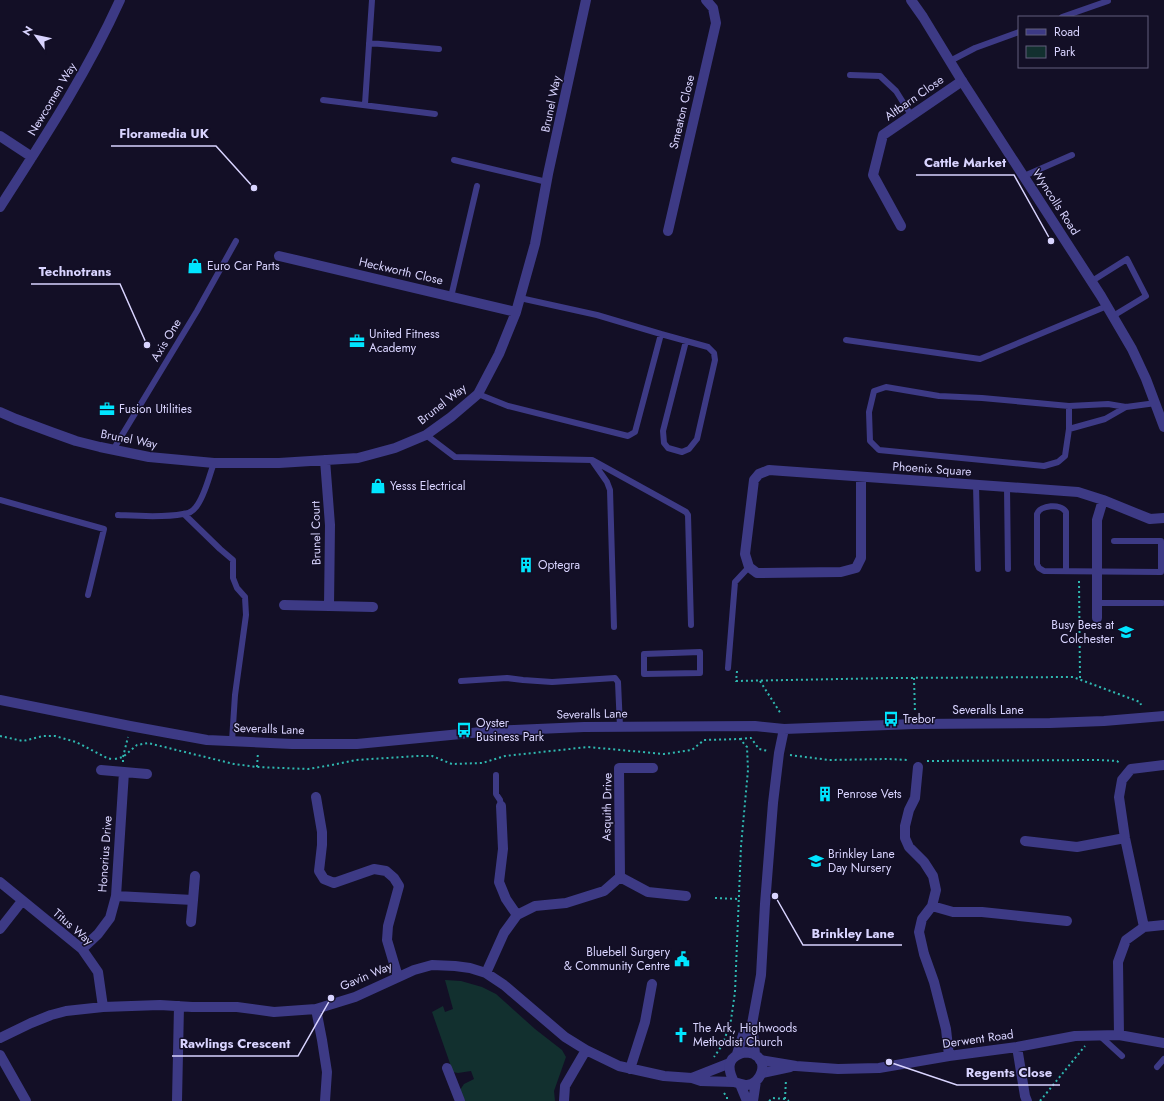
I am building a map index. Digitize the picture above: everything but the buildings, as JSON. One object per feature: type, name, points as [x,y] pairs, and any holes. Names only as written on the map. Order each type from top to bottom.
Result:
[{"type":"street","name":"Newcomen Way","points":[[0,207],[82,75],[106,32],[120,0]]},
{"type":"street","name":"Brunel Way","points":[[0,412],[76,441],[113,450],[149,457],[214,463],[278,463],[358,458],[395,448],[426,435],[451,417],[478,394],[499,354],[516,312],[535,244],[586,0]]},
{"type":"street","name":"Smeaton Close","points":[[668,231],[716,23],[713,8],[706,0]]},
{"type":"street","name":"Wyncolls Road","points":[[911,0],[1107,306],[1135,355],[1156,403],[1164,427]]},
{"type":"street","name":"Altbarn Close","points":[[901,226],[873,176],[883,135],[962,81]]},
{"type":"street","points":[[0,136],[32,157]]},
{"type":"street","name":"Heckworth Close","points":[[279,256],[516,312]]},
{"type":"street","name":"Brunel Court","points":[[325,460],[330,525],[329,606]]},
{"type":"street","name":"Phoenix Square","points":[[749,567],[745,554],[754,480],[759,474],[769,470],[1078,492],[1150,518],[1164,518]]},
{"type":"street","points":[[749,567],[757,573],[841,572],[856,568],[861,558],[860,477]]},
{"type":"street","points":[[1098,618],[1097,520],[1103,500]]},
{"type":"street","points":[[284,605],[373,607]]},
{"type":"street","name":"Severalls Lane","points":[[0,700],[207,740],[292,744],[358,744],[492,731],[584,727],[755,726],[784,729],[914,724],[1050,723],[1104,721],[1164,716]]},
{"type":"street","points":[[753,1101],[762,1066],[758,1057],[752,1024],[761,975],[773,803],[779,753],[784,729]]},
{"type":"street","points":[[918,764],[915,798],[909,810],[905,826],[906,838],[909,847],[924,862],[933,876],[936,890],[932,906],[922,919],[919,932],[946,1029],[949,1056]]},
{"type":"street","points":[[1144,927],[1125,838],[1119,798],[1122,780],[1131,769],[1164,765]]},
{"type":"street","name":"Asquith Drive","points":[[620,877],[619,768],[653,768]]},
{"type":"street","points":[[101,770],[147,774]]},
{"type":"street","name":"Honorius Drive","points":[[82,949],[98,934],[110,918],[116,896],[124,772]]},
{"type":"street","points":[[316,797],[322,832],[319,871],[324,879],[334,883],[374,869],[386,871],[394,878],[399,886],[388,926],[387,940],[398,977]]},
{"type":"street","points":[[501,806],[503,848],[499,882],[506,899],[517,914]]},
{"type":"street","points":[[1025,841],[1078,847],[1125,838]]},
{"type":"street","points":[[191,922],[195,876]]},
{"type":"street","points":[[486,973],[504,933],[517,914],[535,906],[566,903],[604,891],[620,877],[648,892],[686,896]]},
{"type":"street","name":"Titus Way","points":[[0,882],[82,949],[98,972],[103,1007]]},
{"type":"street","points":[[116,896],[193,900]]},
{"type":"street","points":[[0,929],[22,901]]},
{"type":"street","points":[[932,906],[953,912],[982,912],[1067,921]]},
{"type":"street","points":[[1119,1036],[1118,962],[1126,940],[1144,927],[1164,925]]},
{"type":"street","name":"Gavin Way","points":[[0,1038],[51,1015],[66,1011],[103,1007],[160,1005],[238,1007],[274,1012],[316,1009],[355,998],[414,970],[432,965],[455,966],[470,968],[486,973],[509,989],[565,1037],[586,1050],[619,1066],[664,1076],[692,1078],[701,1081],[737,1083]]},
{"type":"street","points":[[630,1069],[645,1022],[652,984]]},
{"type":"street","points":[[177,1101],[179,1006]]},
{"type":"street","points":[[316,1009],[327,1072],[325,1101]]},
{"type":"street","points":[[747,1101],[730,1074],[730,1063],[737,1054],[743,1035],[752,1024]]},
{"type":"street","name":"Derwent Road","points":[[758,1057],[792,1067],[838,1069],[879,1068],[949,1056],[1017,1047],[1075,1036],[1119,1036],[1164,1043]]},
{"type":"street","points":[[1017,1047],[1026,1101]]},
{"type":"street","points":[[564,1101],[565,1086],[586,1050]]},
{"type":"street","points":[[737,1054],[746,1052],[758,1057]]},
{"type":"street","points":[[0,1056],[26,1101]]},
{"type":"street","points":[[692,1078],[730,1063]]},
{"type":"street","name":"Derwent Road","points":[[759,1077],[792,1067]]},
{"type":"street","points":[[447,1068],[460,1101]]},
{"type":"street","points":[[737,1083],[746,1085],[752,1084],[759,1077]]},
{"type":"lane","points":[[365,104],[372,0]]},
{"type":"lane","points":[[1065,16],[1108,1]]},
{"type":"lane","points":[[950,61],[975,48],[1018,32]]},
{"type":"lane","points":[[369,43],[439,49]]},
{"type":"lane","points":[[850,75],[880,76],[896,90],[912,115]]},
{"type":"lane","points":[[323,100],[436,114]]},
{"type":"lane","points":[[1024,176],[1072,155]]},
{"type":"lane","points":[[454,160],[547,182]]},
{"type":"lane","points":[[451,297],[477,186]]},
{"type":"lane","name":"Axis One","points":[[113,450],[197,311],[236,241]]},
{"type":"lane","points":[[1092,281],[1127,259],[1146,296],[1112,316]]},
{"type":"lane","points":[[520,298],[597,315],[708,347],[714,353],[715,360],[697,438],[689,448],[682,452],[668,448],[664,443],[663,431],[686,341]]},
{"type":"lane","points":[[846,340],[980,359],[1107,306]]},
{"type":"lane","points":[[478,394],[508,406],[628,436],[635,432],[661,334]]},
{"type":"lane","points":[[1069,406],[1069,429],[1065,456],[1058,462],[1044,466],[879,450],[870,441],[869,412],[874,391],[886,387],[940,396],[982,398],[1069,406],[1108,404],[1126,407],[1156,403]]},
{"type":"lane","points":[[1069,429],[1105,419],[1126,407]]},
{"type":"lane","points":[[426,435],[456,457],[592,460],[686,512],[688,515],[691,625]]},
{"type":"lane","points":[[592,460],[607,482],[610,490],[614,628]]},
{"type":"lane","points":[[118,515],[165,516],[184,514],[192,511],[197,506],[214,463]]},
{"type":"lane","points":[[976,485],[978,569]]},
{"type":"lane","points":[[1007,487],[1008,570]]},
{"type":"lane","points":[[0,500],[104,529],[88,595]]},
{"type":"lane","points":[[1066,571],[1066,512],[1064,508],[1059,506],[1042,507],[1038,510],[1037,514],[1037,564],[1039,568],[1044,571],[1161,572],[1161,541],[1114,541]]},
{"type":"lane","points":[[184,514],[233,560],[233,578],[237,588],[245,597],[246,615],[235,695],[232,741]]},
{"type":"lane","points":[[728,668],[735,582],[749,567]]},
{"type":"lane","points":[[1097,602],[1162,602]]},
{"type":"lane","points":[[700,652],[700,672],[644,674],[644,654],[700,652]]},
{"type":"lane","points":[[461,681],[507,678],[552,682],[615,678],[618,682],[620,726]]},
{"type":"lane","points":[[496,775],[496,794],[500,800],[501,806]]},
{"type":"lane","points":[[1096,1036],[1122,1056]]},
{"type":"lane","points":[[1157,1067],[1164,1059]]},
{"type":"path","points":[[1079,572],[1080,679]]},
{"type":"path","points":[[728,668],[737,670],[736,681],[1074,677],[1140,702],[1141,705]]},
{"type":"path","points":[[914,678],[915,714]]},
{"type":"path","points":[[760,681],[781,714]]},
{"type":"path","points":[[123,757],[130,726]]},
{"type":"path","points":[[740,739],[751,738],[759,748],[779,753],[829,760],[887,759],[918,764],[1098,760],[1117,761],[1131,769]]},
{"type":"path","points":[[257,767],[258,743]]},
{"type":"path","points":[[714,898],[739,899]]},
{"type":"path","points":[[1040,1101],[1096,1036]]},
{"type":"path","points":[[785,1099],[792,1067]]},
{"type":"path","points":[[769,1101],[773,1098],[785,1099],[789,1101]]},
{"type":"green space","points":[[445,980],[461,981],[482,987],[496,994],[535,1029],[562,1050],[566,1057],[554,1091],[555,1101],[465,1101],[460,1090],[464,1084],[474,1079],[471,1071],[458,1073],[453,1072],[432,1012],[443,1006],[445,1012],[453,1009]]},
{"type":"place","name":"Floramedia UK","points":[[254,188]]},
{"type":"place","name":"Cattle Market","points":[[1051,241]]},
{"type":"place","name":"Euro Car Parts","points":[[195,266]]},
{"type":"place","name":"United Fitness Academy","points":[[357,341]]},
{"type":"place","name":"Technotrans","points":[[147,345]]},
{"type":"place","name":"Fusion Utilities","points":[[107,409]]},
{"type":"place","name":"Yesss Electrical","points":[[378,486]]},
{"type":"place","name":"Optegra","points":[[526,565]]},
{"type":"place","name":"Busy Bees at Colchester","points":[[1126,632]]},
{"type":"place","name":"Trebor","points":[[891,719]]},
{"type":"place","name":"Oyster Business Park","points":[[464,730]]},
{"type":"place","name":"Penrose Vets","points":[[825,794]]},
{"type":"place","name":"Brinkley Lane Day Nursery","points":[[816,861]]},
{"type":"place","name":"Brinkley Lane","points":[[775,896]]},
{"type":"place","name":"Bluebell Surgery & Community Centre","points":[[682,959]]},
{"type":"place","name":"Rawlings Crescent","points":[[331,998]]},
{"type":"place","name":"The Ark, Highwoods Methodist Church","points":[[681,1035]]},
{"type":"place","name":"Regents Close","points":[[889,1062]]}]
